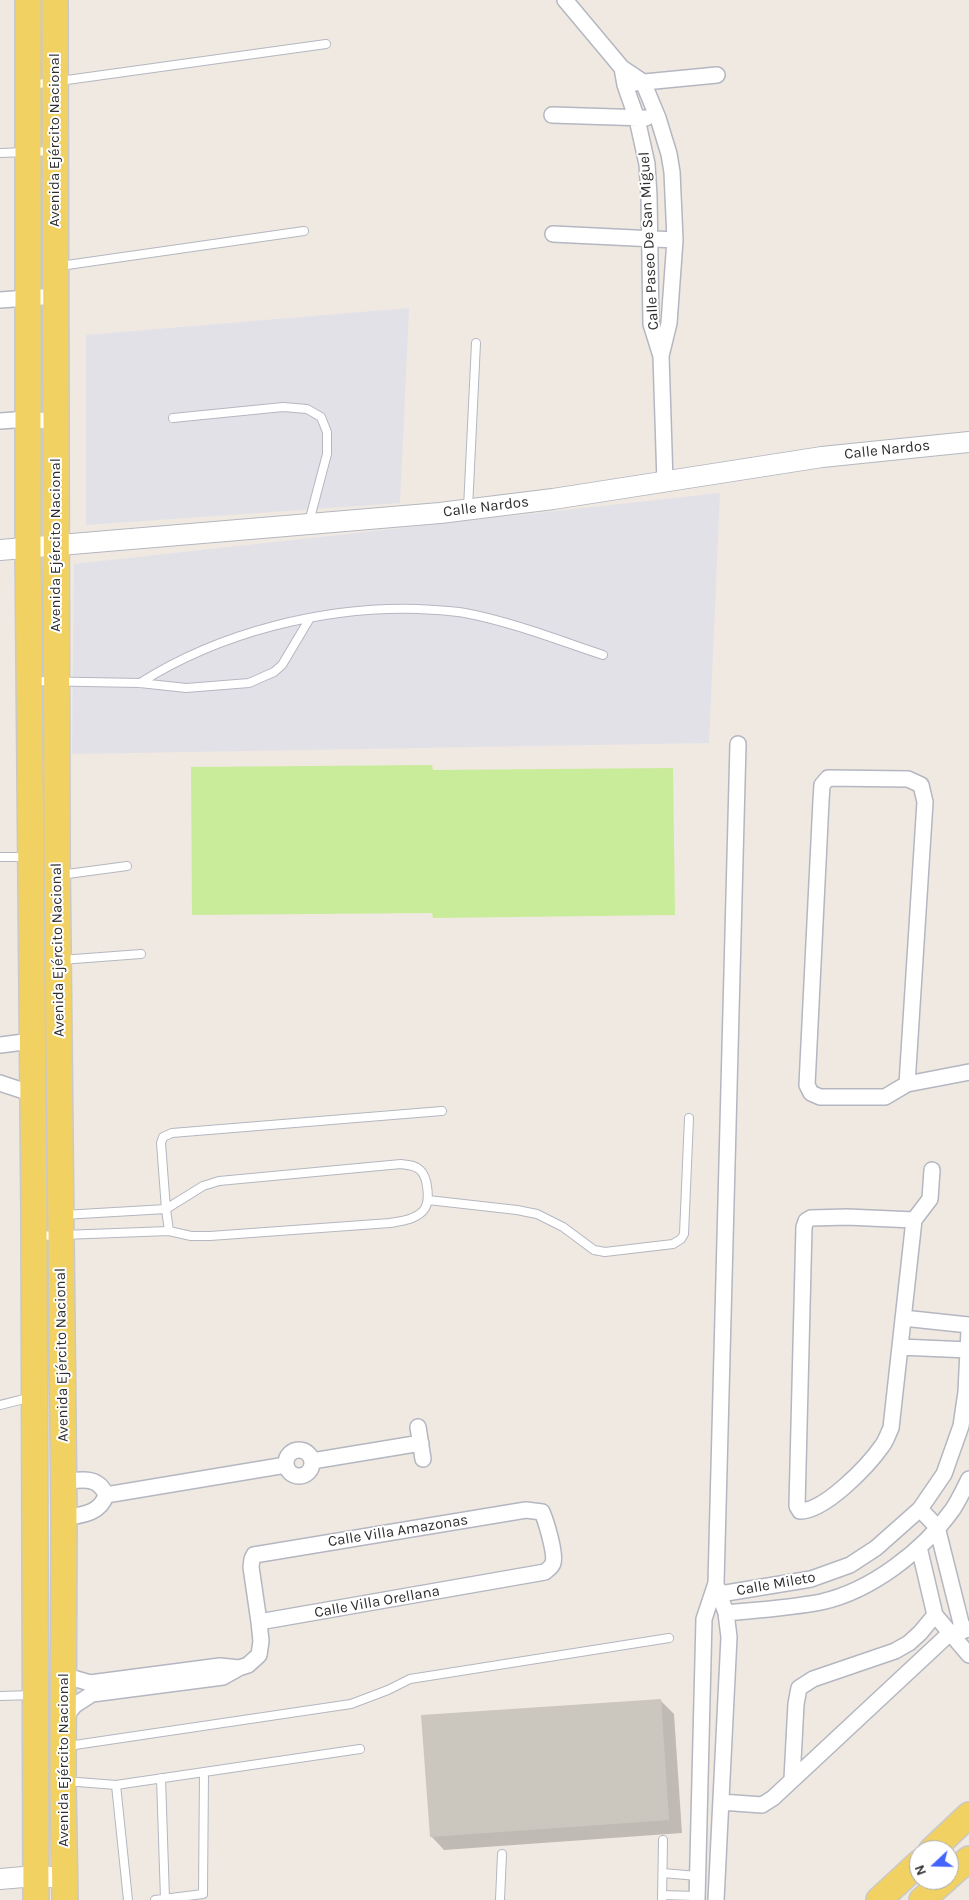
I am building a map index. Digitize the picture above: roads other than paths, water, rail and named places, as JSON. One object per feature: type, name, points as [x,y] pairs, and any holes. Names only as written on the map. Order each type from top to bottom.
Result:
[{"type":"main road","name":"Avenida Ejército Nacional","points":[[28,0],[29,682],[44,866],[47,1222],[34,1397],[36,1888]]},
{"type":"main road","name":"Avenida Ejército Nacional","points":[[44,866],[56,681],[56,0]]},
{"type":"main road","name":"Avenida Ejército Nacional","points":[[45,962],[32,1040],[33,1094],[47,1222],[63,1482],[65,1889]]},
{"type":"main road","points":[[943,1840],[969,1815]]},
{"type":"main road","points":[[959,1868],[969,1859]]},
{"type":"main road","points":[[879,1900],[909,1872]]},
{"type":"main road","points":[[922,1900],[934,1890]]},
{"type":"street","name":"Calle Paseo De San Miguel","points":[[565,0],[622,68],[642,82],[658,118],[669,154],[672,172],[675,240],[668,323],[661,356],[665,482]]},
{"type":"street","name":"Calle Paseo De San Miguel","points":[[622,68],[637,119],[647,164],[651,324],[661,356]]},
{"type":"street","points":[[626,85],[717,76]]},
{"type":"street","points":[[552,115],[637,119],[658,118]]},
{"type":"street","points":[[553,234],[675,240]]},
{"type":"street","points":[[0,300],[55,296]]},
{"type":"street","points":[[0,421],[29,419],[55,422]]},
{"type":"street","name":"Calle Nardos","points":[[0,550],[468,510],[822,457],[969,442]]},
{"type":"street","points":[[716,1900],[729,1637],[726,1613],[718,1588],[738,744]]},
{"type":"street","points":[[907,1084],[926,802],[921,785],[908,779],[828,778],[822,785],[807,1085],[811,1093],[820,1097],[885,1097],[907,1084],[969,1072]]},
{"type":"street","points":[[0,1045],[32,1040]]},
{"type":"street","points":[[0,1083],[33,1094]]},
{"type":"street","points":[[914,1220],[847,1217],[810,1218],[806,1221],[804,1227],[797,1496],[797,1506],[800,1511],[812,1509],[841,1490],[866,1466],[884,1444],[891,1428],[914,1220],[930,1199],[932,1170]]},
{"type":"street","points":[[903,1318],[969,1325]]},
{"type":"street","name":"Calle Mileto","points":[[718,1588],[811,1579],[850,1565],[876,1548],[920,1509],[944,1474],[961,1426],[966,1392],[969,1330]]},
{"type":"street","points":[[900,1347],[968,1350]]},
{"type":"street","points":[[418,1427],[423,1459]]},
{"type":"street","points":[[106,1495],[286,1465],[291,1474],[301,1476],[310,1470],[312,1461],[421,1443]]},
{"type":"street","name":"Calle Mileto","points":[[726,1613],[803,1604],[842,1596],[862,1587],[893,1568],[919,1547],[953,1509],[969,1479]]},
{"type":"street","points":[[63,1482],[82,1480],[96,1482],[106,1495]]},
{"type":"street","points":[[64,1518],[91,1512],[102,1504],[106,1495]]},
{"type":"street","points":[[920,1509],[937,1528],[961,1631],[969,1655]]},
{"type":"street","name":"Calle Villa Amazonas","points":[[260,1622],[251,1567],[254,1555],[526,1510],[542,1512],[554,1558],[551,1568]]},
{"type":"street","points":[[919,1547],[935,1615],[961,1631]]},
{"type":"street","name":"Calle Villa Orellana","points":[[260,1622],[536,1575],[551,1568]]},
{"type":"street","points":[[697,1898],[704,1619],[718,1588]]},
{"type":"street","points":[[792,1780],[796,1704],[799,1688],[813,1679],[895,1651],[909,1643],[935,1615]]},
{"type":"street","points":[[64,1672],[91,1688],[191,1677],[223,1678],[248,1665],[259,1655],[261,1641],[260,1622]]},
{"type":"street","points":[[721,1802],[762,1805],[773,1798],[961,1631]]},
{"type":"street","points":[[64,1718],[91,1688]]},
{"type":"street","points":[[0,1879],[36,1888],[65,1889]]},
{"type":"lane","points":[[28,85],[326,44]]},
{"type":"lane","points":[[0,153],[55,151]]},
{"type":"lane","points":[[55,267],[304,231]]},
{"type":"lane","points":[[468,510],[476,343]]},
{"type":"lane","points":[[172,418],[283,407],[307,409],[321,418],[327,432],[327,454],[309,524]]},
{"type":"lane","points":[[140,683],[178,660],[260,631],[310,618],[397,608],[463,612],[548,636],[603,655]]},
{"type":"lane","points":[[29,682],[140,683],[186,688],[249,683],[274,672],[282,665],[310,618]]},
{"type":"lane","points":[[0,857],[44,866],[127,866]]},
{"type":"lane","points":[[45,962],[141,954]]},
{"type":"lane","points":[[169,1231],[161,1143],[163,1137],[172,1133],[442,1111]]},
{"type":"lane","points":[[428,1200],[537,1214],[563,1227],[594,1250],[605,1252],[673,1244],[681,1239],[684,1234],[689,1118]]},
{"type":"lane","points":[[401,1164],[421,1170],[425,1180],[428,1200],[425,1210],[416,1217],[405,1221],[210,1236],[191,1236],[169,1231],[47,1222],[166,1209],[203,1186],[219,1181],[401,1164]]},
{"type":"lane","points":[[0,1405],[34,1397]]},
{"type":"lane","points":[[63,1746],[351,1704],[388,1690],[410,1679],[669,1638]]},
{"type":"lane","points":[[0,1696],[35,1695]]},
{"type":"lane","points":[[63,1781],[116,1785],[360,1749]]},
{"type":"lane","points":[[155,1900],[203,1894],[204,1772]]},
{"type":"lane","points":[[161,1778],[164,1899]]},
{"type":"lane","points":[[116,1785],[128,1900]]},
{"type":"lane","points":[[663,1840],[662,1898],[697,1898]]},
{"type":"lane","points":[[500,1900],[502,1854]]},
{"type":"lane","points":[[662,1873],[697,1876]]}]
